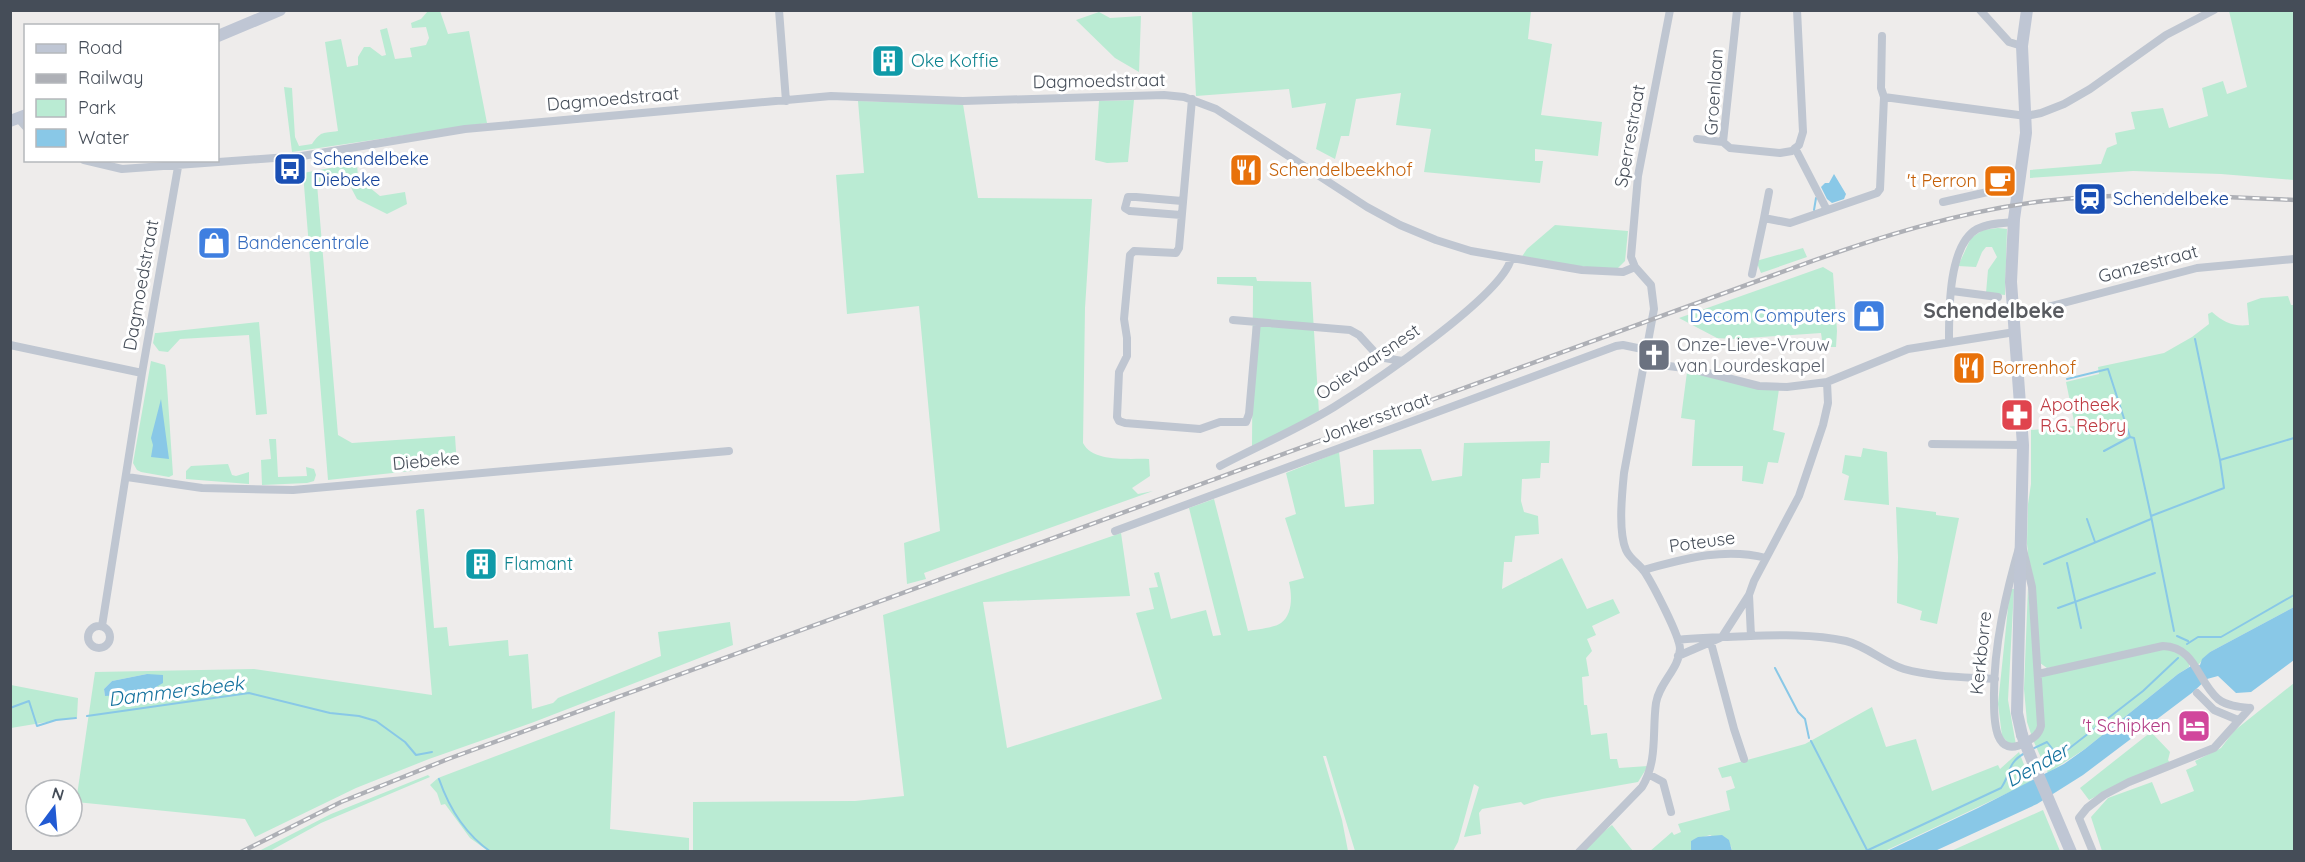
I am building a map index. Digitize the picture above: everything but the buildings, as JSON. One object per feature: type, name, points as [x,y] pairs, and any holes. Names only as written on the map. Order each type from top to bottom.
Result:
[{"type":"street","points":[[219,36],[280,10]]},
{"type":"street","points":[[779,10],[786,101]]},
{"type":"street","name":"Sperrestraat","points":[[1635,267],[1631,257],[1638,176],[1670,10]]},
{"type":"street","name":"Groenlaan","points":[[1737,10],[1723,142],[1730,148],[1780,153],[1792,151],[1795,148]]},
{"type":"street","points":[[1797,10],[1803,132],[1799,145],[1795,148],[1827,210]]},
{"type":"street","points":[[1980,10],[2009,42],[2022,46]]},
{"type":"street","name":"Kerkborre","points":[[2027,10],[2022,46],[2026,116],[2025,150],[2015,207],[2011,282],[2023,445],[2017,713],[2022,735],[2042,787],[2070,849]]},
{"type":"street","points":[[1884,97],[2026,116],[2042,113],[2090,89],[2166,35],[2214,10]]},
{"type":"street","points":[[1764,218],[1790,223],[1871,196],[1880,189],[1884,97],[1881,88],[1882,36]]},
{"type":"street","name":"Dagmoedstraat","points":[[92,162],[122,169],[302,156],[486,127],[842,95],[963,101],[1164,95],[1192,99],[1216,109],[1367,207],[1400,225],[1452,246],[1511,259],[1601,272],[1623,272],[1635,267]]},
{"type":"street","points":[[1192,99],[1179,248],[1176,253],[1134,251],[1130,255],[1124,319],[1126,356],[1119,372],[1117,417],[1119,420],[1125,423],[1200,429],[1220,423],[1246,422],[1249,414],[1257,322]]},
{"type":"street","points":[[1697,139],[1723,142]]},
{"type":"street","name":"Dagmoedstraat","points":[[142,373],[178,166]]},
{"type":"street","points":[[1943,202],[2001,189],[2018,193]]},
{"type":"street","points":[[1752,274],[1769,192]]},
{"type":"street","points":[[1181,215],[1130,211],[1125,208],[1128,197],[1182,201]]},
{"type":"street","points":[[1645,363],[1692,369],[1759,386],[1787,387],[1827,382],[1908,350],[1949,342],[1957,255],[1968,236],[1988,225],[2014,222]]},
{"type":"street","name":"Ooievaarsnest","points":[[1220,466],[1333,408],[1402,361],[1440,333],[1486,293],[1508,271],[1511,259]]},
{"type":"street","name":"Ganzestraat","points":[[1949,342],[2014,326],[2029,312],[2197,268],[2295,259]]},
{"type":"street","points":[[1570,852],[1580,850],[1642,787],[1650,775],[1653,764],[1656,702],[1680,648],[1643,570],[1626,550],[1623,540],[1622,493],[1654,309],[1651,285],[1635,267]]},
{"type":"street","points":[[1952,291],[1998,297]]},
{"type":"street","points":[[1233,320],[1350,330],[1359,335],[1379,357],[1402,361]]},
{"type":"street","points":[[10,345],[142,373],[102,626]]},
{"type":"street","name":"Jonkersstraat","points":[[1115,531],[1616,346],[1623,345],[1647,350]]},
{"type":"street","points":[[1678,656],[1711,644],[1722,637],[1749,595],[1754,581],[1799,496],[1828,403],[1827,382]]},
{"type":"street","points":[[1932,444],[2023,445]]},
{"type":"street","name":"Diebeke","points":[[127,477],[202,488],[293,490],[729,451]]},
{"type":"street","name":"Kerkborre","points":[[2020,541],[2032,587],[2041,719],[2039,732],[2035,737],[2012,748],[2001,742],[1996,732],[1995,679],[2007,587],[2020,541]]},
{"type":"street","name":"Poteuse","points":[[1643,570],[1699,555],[1747,552],[1766,558]]},
{"type":"street","points":[[1749,595],[1751,636]]},
{"type":"street","points":[[1678,640],[1707,636],[1791,635],[1849,642],[1901,668],[1916,672],[1995,679]]},
{"type":"street","points":[[1711,644],[1744,759]]},
{"type":"street","points":[[2038,674],[2163,646],[2181,650],[2195,665],[2219,699],[2225,703],[2250,708],[2214,748],[2129,782],[2094,801],[2079,818],[2093,852]]},
{"type":"street","points":[[2197,693],[2214,710],[2238,720]]},
{"type":"street","points":[[1650,775],[1662,783],[1671,812]]},
{"type":"green space","points":[[428,11],[440,11],[448,34],[469,31],[487,123],[292,152],[284,87],[292,88],[295,137],[299,146],[312,144],[323,133],[338,131],[325,42],[341,39],[347,67],[358,65],[358,57],[364,47],[370,47],[382,56],[386,55],[380,30],[387,28],[395,59],[412,57],[410,48],[426,45],[429,38],[426,27],[412,28],[411,23],[421,19]]},
{"type":"green space","points":[[1192,11],[1531,11],[1528,39],[1552,44],[1541,115],[1602,122],[1598,156],[1535,149],[1535,161],[1543,161],[1540,183],[1424,172],[1431,129],[1396,125],[1401,93],[1356,99],[1349,136],[1341,136],[1335,159],[1316,149],[1326,103],[1292,108],[1289,89],[1196,96]]},
{"type":"green space","points":[[2229,11],[2294,11],[2294,180],[2221,174],[2133,171],[2030,178],[2030,170],[2101,164],[2107,148],[2117,144],[2115,133],[2135,129],[2131,112],[2163,108],[2169,128],[2208,116],[2202,88],[2223,81],[2227,94],[2247,87]]},
{"type":"green space","points":[[1099,12],[1110,18],[1141,16],[1139,72],[1115,58],[1076,20]]},
{"type":"green space","points":[[1134,100],[1128,162],[1107,163],[1095,160],[1099,101]]},
{"type":"green space","points":[[858,101],[963,104],[978,198],[1092,199],[1085,308],[1083,443],[1095,454],[1103,457],[1149,459],[1150,476],[1132,488],[1138,494],[1153,491],[924,573],[926,579],[907,584],[904,543],[940,531],[919,306],[847,314],[836,175],[864,173]]},
{"type":"green space","points":[[357,163],[358,178],[380,196],[405,192],[407,204],[387,214],[357,199],[347,180],[317,184],[338,435],[352,443],[455,436],[457,466],[328,480],[303,173]]},
{"type":"green space","points":[[1555,225],[1628,231],[1625,261],[1617,269],[1608,270],[1521,258],[1527,249]]},
{"type":"green space","points":[[2007,229],[2005,295],[1986,293],[1988,270],[1997,257],[1992,247],[1986,247],[1982,252],[1976,267],[1958,266],[1971,238],[1983,230]]},
{"type":"green space","points":[[1803,248],[1807,257],[1761,273],[1756,261]]},
{"type":"green space","points":[[1823,267],[1833,273],[1836,347],[1823,347],[1821,333],[1717,338],[1679,318]]},
{"type":"green space","points":[[1217,277],[1256,277],[1257,281],[1311,282],[1319,413],[1252,447],[1253,286],[1217,284]]},
{"type":"green space","points":[[2288,296],[2291,305],[2294,305],[2294,607],[2210,652],[2198,665],[2177,646],[2047,668],[2040,663],[2027,544],[2031,484],[2031,430],[2075,426],[2066,382],[2099,374],[2098,367],[2164,353],[2209,324],[2208,314],[2212,312],[2229,323],[2249,325],[2247,303],[2261,298]]},
{"type":"green space","points":[[259,322],[267,414],[256,415],[249,335],[180,339],[168,352],[159,351],[153,343],[155,333]]},
{"type":"green space","points":[[151,361],[165,365],[166,370],[173,475],[169,477],[141,472],[133,463]]},
{"type":"green space","points":[[1687,372],[1779,389],[1773,430],[1785,433],[1778,463],[1768,462],[1763,484],[1742,481],[1743,466],[1692,466],[1695,420],[1681,418]]},
{"type":"green space","points":[[269,439],[276,439],[278,477],[307,476],[306,467],[314,469],[316,475],[314,481],[262,485],[261,460],[271,459]]},
{"type":"green space","points":[[1550,441],[1549,463],[1541,463],[1540,478],[1522,479],[1521,501],[1524,512],[1538,516],[1539,534],[1515,536],[1512,562],[1504,562],[1502,589],[1562,558],[1587,609],[1613,599],[1620,613],[1592,626],[1596,635],[1587,639],[1592,651],[1586,658],[1589,676],[1582,677],[1584,705],[1587,705],[1591,735],[1607,733],[1610,759],[1617,759],[1619,768],[1648,766],[1638,782],[1542,799],[1524,805],[1521,802],[1482,809],[1479,813],[1481,834],[1464,837],[1479,787],[1474,784],[1458,842],[1453,851],[1355,851],[1326,756],[1323,756],[1342,820],[1348,851],[693,852],[693,802],[855,801],[904,796],[883,615],[1121,533],[1130,596],[983,602],[1007,748],[1162,699],[1136,613],[1154,609],[1149,588],[1158,587],[1154,573],[1159,572],[1171,619],[1206,610],[1213,636],[1221,635],[1189,508],[1214,499],[1248,631],[1265,628],[1278,625],[1285,619],[1291,604],[1289,582],[1304,578],[1285,518],[1296,514],[1286,473],[1339,452],[1345,507],[1374,504],[1373,450],[1421,449],[1432,481],[1462,476],[1464,443]]},
{"type":"green space","points":[[1863,448],[1887,452],[1889,505],[1844,500],[1849,476],[1842,473],[1845,455],[1861,457]]},
{"type":"green space","points":[[228,464],[232,475],[249,472],[249,484],[186,479],[186,471],[191,466]]},
{"type":"green space","points":[[1896,507],[1936,512],[1936,515],[1959,518],[1937,624],[1920,620],[1922,611],[1897,603]]},
{"type":"green space","points":[[419,509],[424,509],[434,628],[447,627],[449,646],[508,640],[509,656],[528,654],[532,709],[553,703],[558,698],[661,656],[658,632],[730,622],[733,645],[356,788],[255,837],[245,819],[84,803],[84,778],[80,778],[95,672],[254,669],[432,695],[416,511]],"holes":[[[147,674],[158,685],[153,694],[105,696],[104,689],[112,681]]]},
{"type":"green space","points":[[2028,587],[2040,721],[2032,737],[2027,722],[2024,689]]},
{"type":"green space","points":[[2010,589],[2014,589],[2008,700],[2016,745],[2010,745],[2002,736],[1998,704]]},
{"type":"green space","points":[[2170,648],[2189,661],[2189,667],[2085,749],[2048,773],[2033,740],[2037,737],[2039,677]]},
{"type":"green space","points":[[2294,683],[2294,851],[2102,851],[2091,817],[2108,798],[2152,782],[2161,804],[2194,791],[2186,770],[2197,765],[2195,761],[2221,748],[2234,731]]},
{"type":"green space","points":[[11,685],[78,698],[77,717],[11,728]]},
{"type":"green space","points":[[1872,707],[1886,747],[1916,739],[1932,791],[1998,765],[2000,769],[2019,752],[2031,782],[1885,851],[1732,851],[1731,846],[1710,835],[1691,841],[1692,851],[1649,852],[1672,832],[1674,835],[1681,832],[1678,824],[1730,810],[1726,791],[1735,788],[1731,776],[1722,778],[1718,768],[1805,744]]},
{"type":"green space","points":[[615,711],[610,829],[689,838],[689,851],[488,851],[470,838],[445,804],[441,805],[437,793],[430,785],[438,778]]},
{"type":"green space","points":[[2151,732],[2170,752],[2168,760],[2170,763],[2089,800],[2080,788]]},
{"type":"green space","points":[[428,775],[430,777],[321,823],[270,851],[259,851],[331,814]]},
{"type":"green space","points":[[2043,810],[2060,851],[1951,851]]},
{"type":"green space","points":[[1612,825],[1633,851],[1584,852],[1593,840]]},
{"type":"water","points":[[1834,174],[1846,194],[1844,199],[1832,203],[1827,199],[1821,187],[1829,183]]},
{"type":"water","points":[[161,399],[169,459],[151,457],[153,445],[151,438]]},
{"type":"water","name":"Dender","points":[[2294,607],[2294,660],[2251,692],[2236,693],[2218,676],[2207,679],[2083,775],[2037,804],[1935,851],[1885,852],[2064,764],[2178,674],[2191,666],[2193,668],[2200,665],[2202,659],[2210,652]]},
{"type":"water","points":[[147,674],[163,675],[163,683],[156,687],[154,694],[105,696],[104,689],[112,681]]},
{"type":"water","points":[[1722,835],[1729,840],[1732,851],[1691,851],[1691,841],[1698,837]]},
{"type":"waterway","points":[[1814,210],[1816,198]]},
{"type":"waterway","points":[[2195,339],[2220,460]]},
{"type":"waterway","points":[[2067,379],[2108,369],[2130,437]]},
{"type":"waterway","points":[[2104,451],[2130,437],[2134,438],[2151,516]]},
{"type":"waterway","points":[[2174,631],[2151,516],[2224,488],[2220,460],[2294,438]]},
{"type":"waterway","points":[[2087,519],[2095,542]]},
{"type":"waterway","points":[[2044,564],[2151,519]]},
{"type":"waterway","points":[[2067,563],[2081,628]]},
{"type":"waterway","points":[[2058,608],[2155,573]]},
{"type":"waterway","name":"Dammersbeek","points":[[2187,644],[2198,637],[2221,637],[2294,595]]},
{"type":"waterway","points":[[2177,636],[2188,641]]},
{"type":"waterway","name":"Dammersbeek","points":[[2032,749],[2047,742],[2058,756],[2062,754],[2143,691],[2178,658]]},
{"type":"waterway","points":[[1775,668],[1798,712],[1805,719],[1809,738]]},
{"type":"waterway","name":"Dammersbeek","points":[[87,716],[249,693],[330,713],[359,716],[376,721],[405,742],[416,755],[432,752]]},
{"type":"waterway","name":"Dammersbeek","points":[[10,708],[29,701],[37,726],[56,720],[76,718]]},
{"type":"waterway","points":[[1811,741],[1867,850]]},
{"type":"waterway","name":"Dammersbeek","points":[[1864,852],[2001,788],[2012,765],[2025,753]]},
{"type":"waterway","name":"Dammersbeek","points":[[439,779],[459,820],[473,837],[491,852]]},
{"type":"railway","points":[[241,852],[341,802],[448,759],[1855,246],[1948,219],[2044,201],[2106,196],[2169,195],[2294,200]]},
{"type":"place","name":"Oke Koffie","points":[[888,61]]},
{"type":"place","name":"Schendelbeke Diebeke","points":[[290,169]]},
{"type":"place","name":"Schendelbeekhof","points":[[1246,170]]},
{"type":"place","name":"'t Perron","points":[[2000,181]]},
{"type":"place","name":"Schendelbeke","points":[[2090,199]]},
{"type":"place","name":"Bandencentrale","points":[[214,243]]},
{"type":"place","name":"Decom Computers","points":[[1869,316]]},
{"type":"place","name":"Onze-Lieve-Vrouw van Lourdeskapel","points":[[1654,355]]},
{"type":"place","name":"Borrenhof","points":[[1969,368]]},
{"type":"place","name":"Apotheek R.G. Rebry","points":[[2017,415]]},
{"type":"place","name":"Flamant","points":[[481,564]]},
{"type":"place","name":"'t Schipken","points":[[2194,726]]},
{"type":"district","name":"Schendelbeke","points":[[1994,311]]}]
